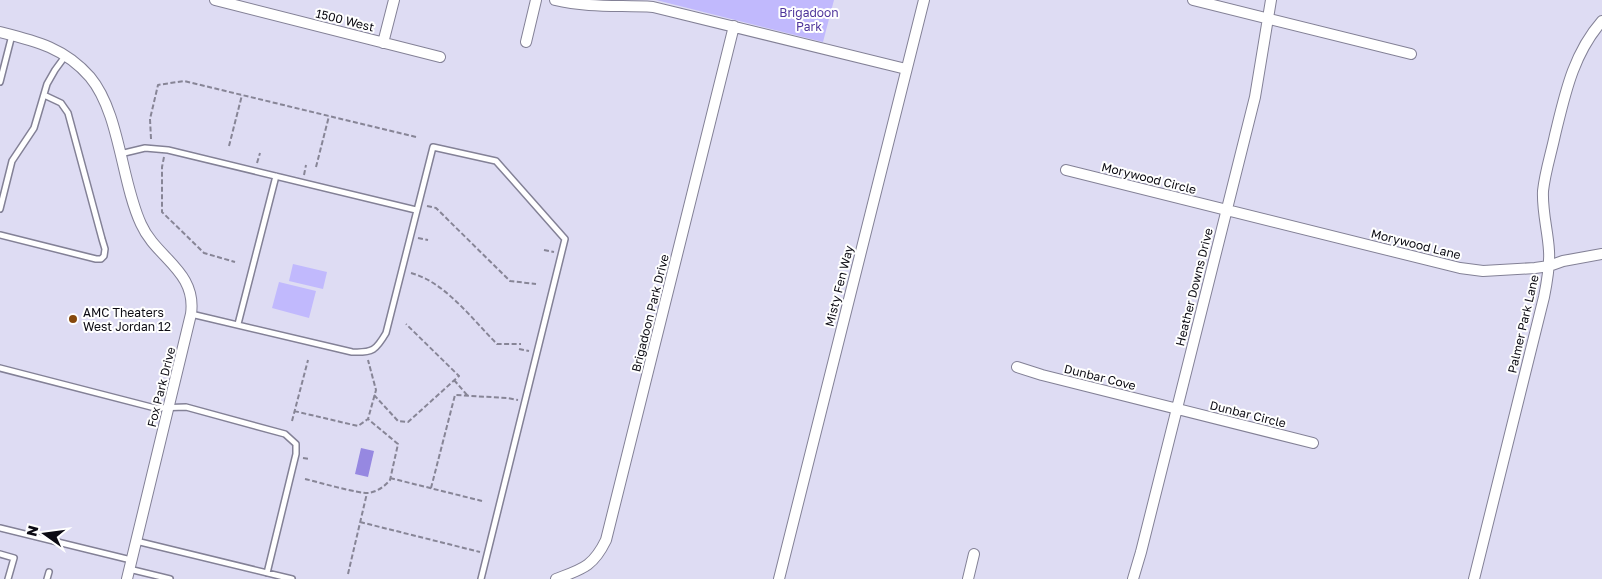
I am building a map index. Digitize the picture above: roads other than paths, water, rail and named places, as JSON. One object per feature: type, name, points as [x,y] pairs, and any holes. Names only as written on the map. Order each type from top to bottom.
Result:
[{"type":"street","name":"1500 West","points":[[216,0],[440,57]]},
{"type":"street","points":[[383,43],[394,0]]},
{"type":"street","points":[[526,42],[536,0]]},
{"type":"street","points":[[555,0],[600,7],[625,5],[653,7],[906,70]]},
{"type":"street","name":"Misty Fen Way","points":[[779,579],[924,0]]},
{"type":"street","points":[[1193,0],[1411,54]]},
{"type":"street","name":"Heather Downs Drive","points":[[1133,579],[1255,97],[1271,0]]},
{"type":"street","name":"Palmer Park Lane","points":[[1474,579],[1544,297],[1549,250],[1543,211],[1543,190],[1547,170],[1568,82],[1575,63],[1582,47],[1602,21]]},
{"type":"street","name":"Brigadoon Park Drive","points":[[556,579],[590,564],[599,555],[606,540],[734,26]]},
{"type":"street","name":"Fox Park Drive","points":[[0,32],[40,42],[66,55],[91,78],[104,100],[111,118],[131,202],[142,227],[151,241],[184,277],[191,297],[192,314],[129,570]]},
{"type":"street","name":"Morywood Circle","points":[[1066,170],[1226,210]]},
{"type":"street","name":"Morywood Lane","points":[[1226,210],[1460,268],[1482,271],[1548,266],[1563,261],[1602,254]]},
{"type":"street","name":"Dunbar Cove","points":[[1017,367],[1042,376],[1177,409]]},
{"type":"street","name":"Dunbar Circle","points":[[1177,409],[1313,443]]},
{"type":"street","points":[[968,579],[974,554]]},
{"type":"lane","points":[[0,82],[12,35]]},
{"type":"lane","points":[[0,209],[12,161],[34,128],[54,70],[66,55]]},
{"type":"lane","points":[[0,235],[96,259],[101,259],[104,256],[102,239],[68,113],[61,103],[44,95]]},
{"type":"lane","points":[[192,314],[352,352],[366,353],[378,347],[386,333],[433,147],[496,161],[565,239],[481,579]]},
{"type":"lane","points":[[120,154],[145,148],[168,150],[416,210]]},
{"type":"lane","points":[[238,324],[276,176]]},
{"type":"lane","points":[[0,368],[155,408],[186,407],[285,434],[296,444],[295,456],[267,573]]},
{"type":"lane","points":[[0,528],[129,570],[167,579]]},
{"type":"lane","points":[[136,541],[292,579]]},
{"type":"lane","points":[[0,554],[14,558],[8,579]]},
{"type":"lane","points":[[47,579],[49,572]]},
{"type":"place","name":"AMC Theaters West Jordan 12","points":[[73,319]]},
{"type":"park label","name":"Brigadoon Park","points":[[809,19]]}]
